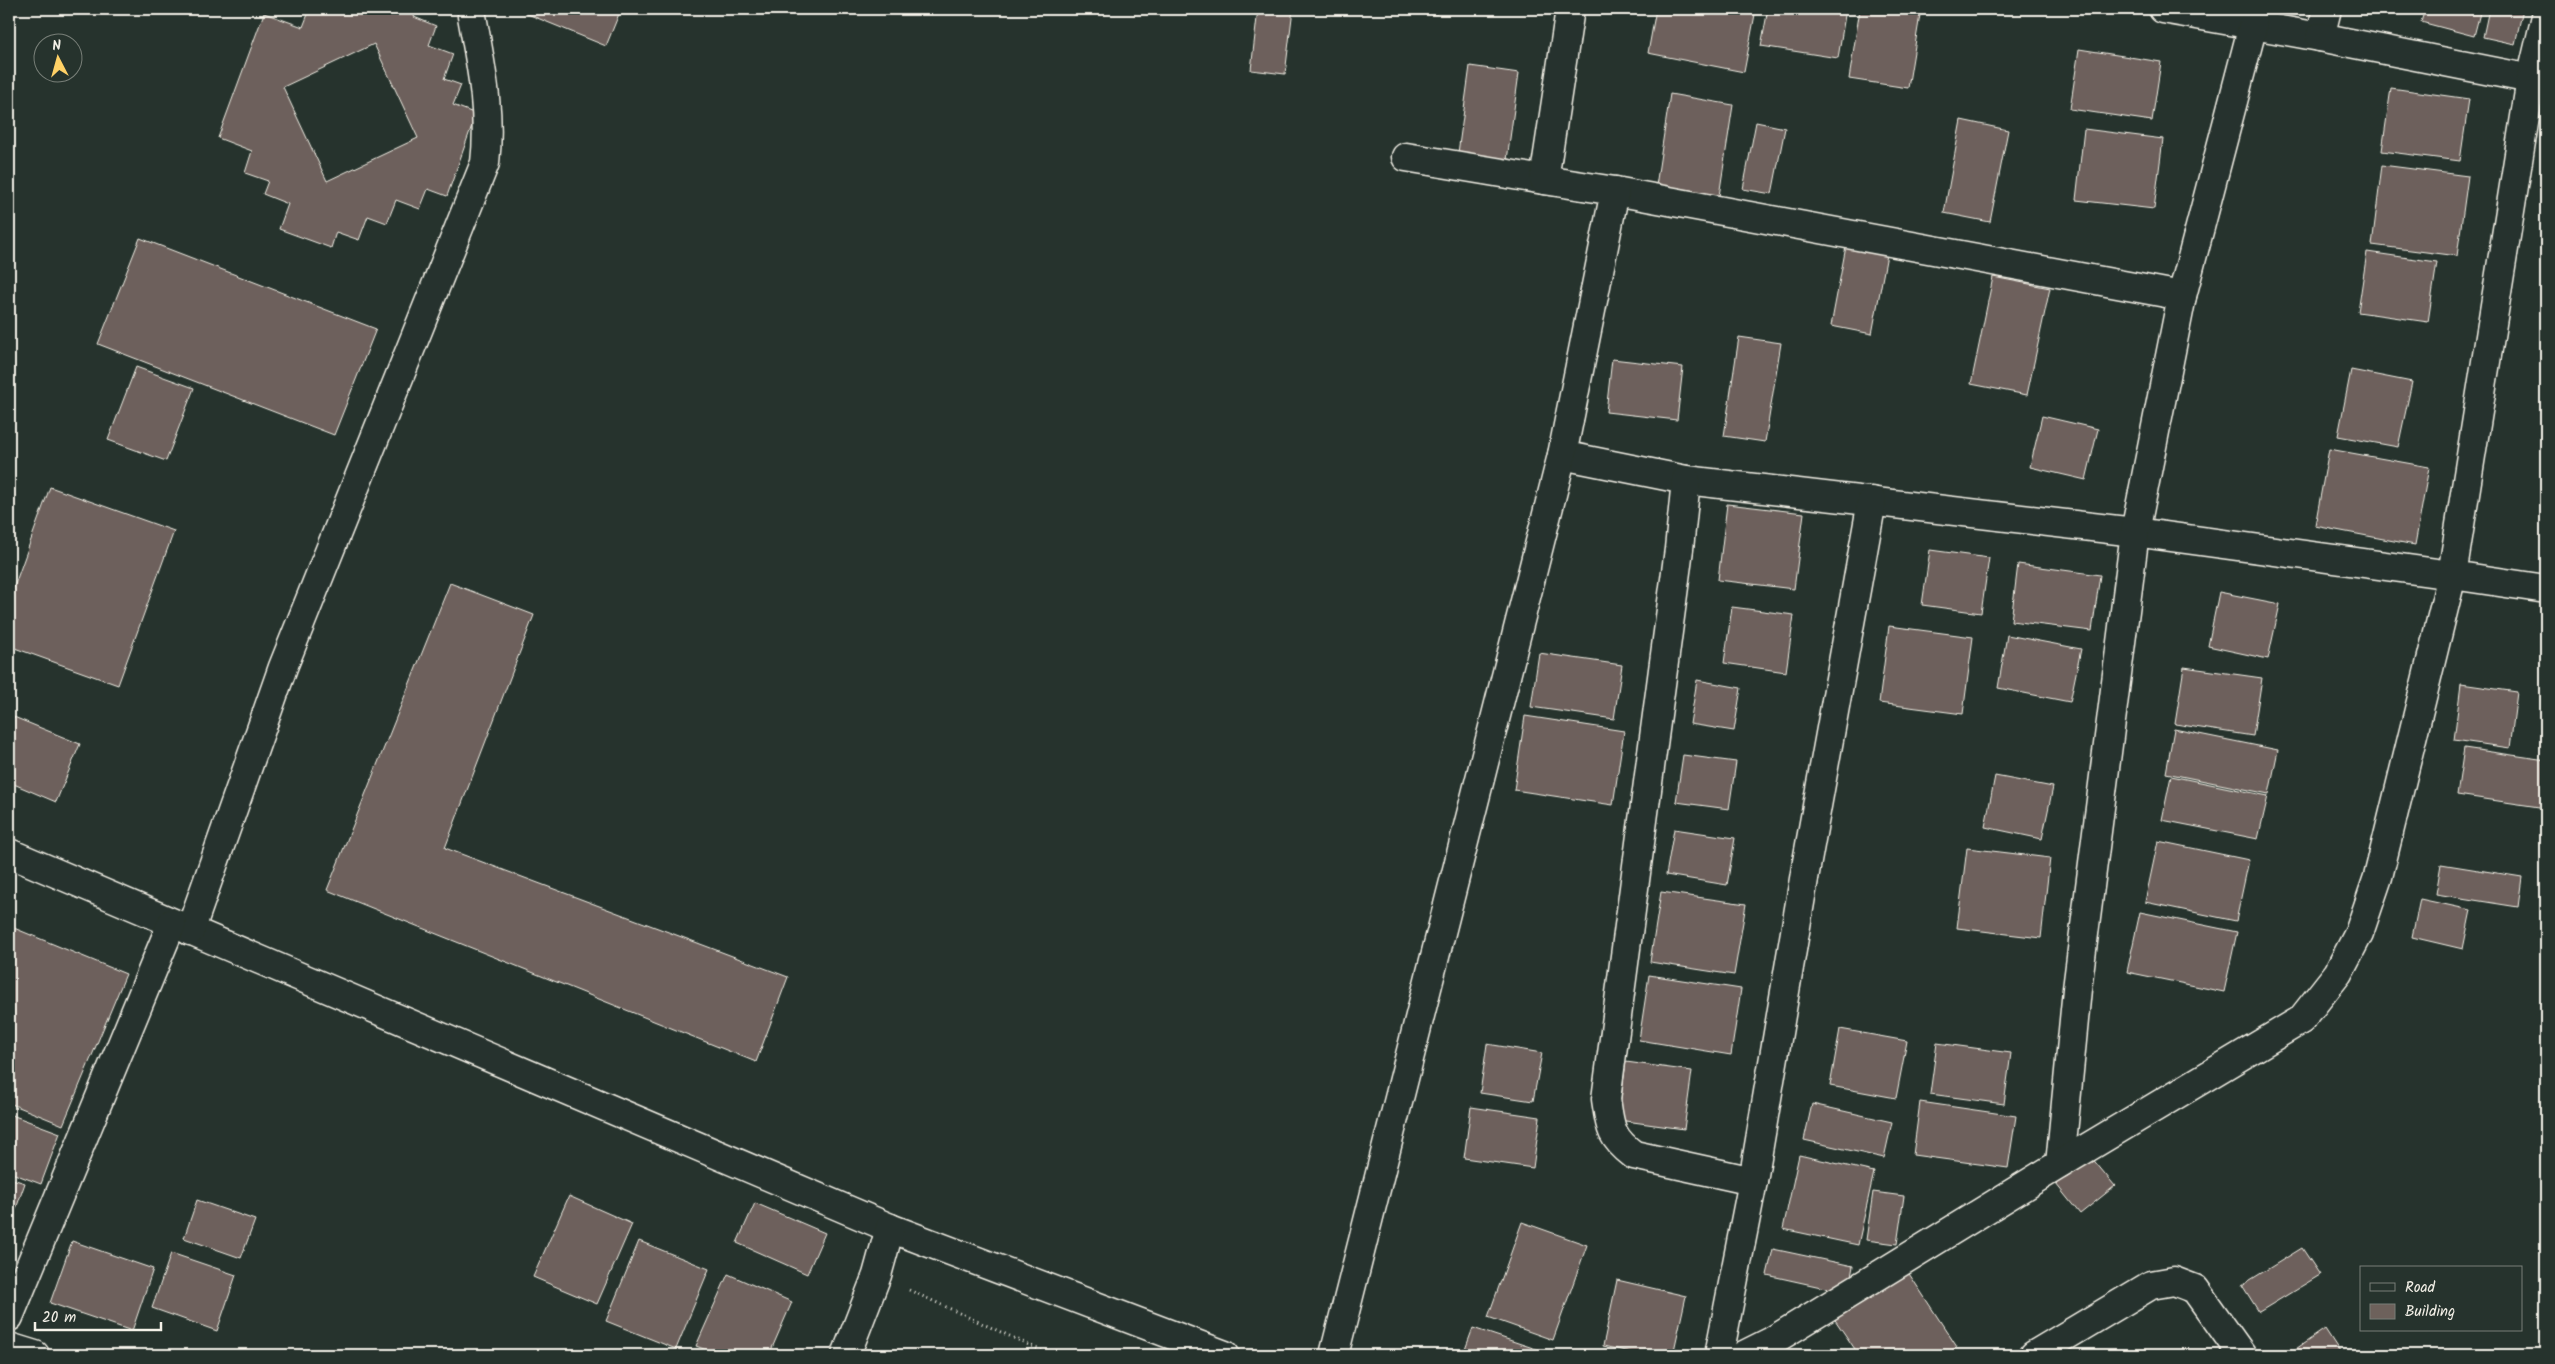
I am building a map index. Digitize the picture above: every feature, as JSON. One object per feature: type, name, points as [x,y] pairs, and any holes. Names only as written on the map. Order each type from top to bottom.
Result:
[{"type":"street","points":[[1544,180],[1570,9]]},
{"type":"street","points":[[2163,9],[2320,37],[2539,81]]},
{"type":"street","points":[[2320,37],[2327,9]]},
{"type":"street","points":[[9,1317],[181,927],[485,163],[488,139],[487,98],[472,16]]},
{"type":"street","points":[[1744,1355],[1778,1348],[2060,1164],[2301,1020],[2338,973],[2359,932],[2378,876],[2452,575],[2539,81],[2546,16]]},
{"type":"street","points":[[2060,1164],[2077,990],[2135,532],[2182,296],[2253,25]]},
{"type":"street","points":[[1406,157],[1615,190],[2182,296]]},
{"type":"street","points":[[1334,1355],[1562,456],[1615,190]]},
{"type":"street","points":[[1562,456],[1686,480],[2135,532],[2546,589]]},
{"type":"street","points":[[1686,480],[1678,559],[1606,1098],[1610,1131],[1621,1145],[1634,1155],[1753,1181]]},
{"type":"street","points":[[1719,1355],[1753,1181],[1872,501]]},
{"type":"street","points":[[9,853],[890,1228],[1225,1355]]},
{"type":"street","points":[[846,1355],[877,1276],[890,1228]]},
{"type":"street","points":[[2034,1355],[2151,1285],[2174,1281],[2195,1289],[2242,1355]]},
{"type":"street","points":[[9,1348],[35,1355]]},
{"type":"path","points":[[877,1276],[1051,1355]]},
{"type":"building","points":[[310,9],[319,9],[334,14],[336,9],[417,9],[414,17],[436,26],[429,45],[453,54],[444,79],[461,85],[453,105],[476,114],[447,196],[428,189],[420,209],[396,200],[387,223],[368,216],[359,240],[336,232],[331,248],[279,229],[288,204],[263,194],[268,181],[245,173],[252,151],[218,138],[264,13],[303,27]],"holes":[[[374,44],[418,138],[327,181],[283,87]]]},
{"type":"building","points":[[527,9],[621,9],[606,46],[525,13]]},
{"type":"building","points":[[1258,9],[1293,9],[1285,74],[1251,70]]},
{"type":"building","points":[[1407,9],[1437,9],[1437,14],[1407,12]]},
{"type":"building","points":[[1656,9],[1756,9],[1744,72],[1648,53]]},
{"type":"building","points":[[1768,9],[1846,9],[1838,58],[1761,46]]},
{"type":"building","points":[[1860,9],[1882,9],[1920,15],[1908,88],[1849,79]]},
{"type":"building","points":[[2425,9],[2481,9],[2474,36],[2421,22]]},
{"type":"building","points":[[2489,9],[2523,9],[2515,44],[2483,37]]},
{"type":"building","points":[[2079,49],[2161,62],[2152,121],[2070,109]]},
{"type":"building","points":[[1470,66],[1519,73],[1507,160],[1458,153]]},
{"type":"building","points":[[2391,88],[2469,99],[2460,161],[2382,151]]},
{"type":"building","points":[[1670,94],[1733,105],[1719,196],[1656,186]]},
{"type":"building","points":[[1961,120],[2008,130],[1990,222],[1944,213]]},
{"type":"building","points":[[1756,122],[1785,128],[1772,194],[1743,189]]},
{"type":"building","points":[[2084,129],[2163,139],[2154,209],[2076,200]]},
{"type":"building","points":[[2382,165],[2468,176],[2457,256],[2372,245]]},
{"type":"building","points":[[140,238],[376,329],[334,435],[98,344]]},
{"type":"building","points":[[1847,241],[1888,249],[1872,334],[1831,326]]},
{"type":"building","points":[[2367,252],[2437,262],[2428,322],[2358,312]]},
{"type":"building","points":[[1993,277],[2050,288],[2027,395],[1971,384]]},
{"type":"building","points":[[1739,337],[1781,343],[1765,442],[1724,436]]},
{"type":"building","points":[[1612,359],[1683,367],[1677,420],[1606,412]]},
{"type":"building","points":[[136,367],[194,388],[166,461],[108,440]]},
{"type":"building","points":[[2351,370],[2412,382],[2398,447],[2338,436]]},
{"type":"building","points":[[2042,416],[2098,429],[2086,480],[2030,467]]},
{"type":"building","points":[[2329,449],[2429,467],[2415,545],[2315,526]]},
{"type":"building","points":[[50,487],[174,531],[118,685],[9,646],[9,601]]},
{"type":"building","points":[[1727,504],[1804,513],[1794,589],[1718,580]]},
{"type":"building","points":[[1930,550],[1989,558],[1981,613],[1922,605]]},
{"type":"building","points":[[2018,564],[2100,575],[2092,631],[2011,621]]},
{"type":"building","points":[[450,583],[534,615],[445,848],[788,977],[756,1062],[327,890]]},
{"type":"building","points":[[2219,592],[2280,604],[2268,659],[2208,646]]},
{"type":"building","points":[[1732,607],[1794,615],[1786,672],[1724,663]]},
{"type":"building","points":[[1889,626],[1973,637],[1963,714],[1879,703]]},
{"type":"building","points":[[2007,635],[2081,649],[2070,702],[1998,688]]},
{"type":"building","points":[[1539,653],[1622,665],[1614,719],[1531,707]]},
{"type":"building","points":[[2184,667],[2262,678],[2253,736],[2175,724]]},
{"type":"building","points":[[1697,680],[1741,688],[1734,731],[1690,724]]},
{"type":"building","points":[[2461,684],[2517,692],[2510,748],[2454,740]]},
{"type":"building","points":[[9,715],[80,744],[56,802],[9,782]]},
{"type":"building","points":[[1525,716],[1624,731],[1613,805],[1514,790]]},
{"type":"building","points":[[2174,729],[2278,750],[2269,794],[2166,773]]},
{"type":"building","points":[[2464,748],[2546,760],[2546,808],[2457,795]]},
{"type":"building","points":[[1683,755],[1736,762],[1729,809],[1676,802]]},
{"type":"building","points":[[1995,776],[2053,787],[2042,839],[1985,827]]},
{"type":"building","points":[[2171,776],[2268,796],[2258,839],[2162,820]]},
{"type":"building","points":[[1674,829],[1735,838],[1727,885],[1666,875]]},
{"type":"building","points":[[2158,841],[2249,860],[2236,921],[2145,902]]},
{"type":"building","points":[[1967,848],[2050,858],[2041,938],[1957,928]]},
{"type":"building","points":[[2441,864],[2522,877],[2518,907],[2436,894]]},
{"type":"building","points":[[1661,892],[1746,904],[1734,975],[1650,962]]},
{"type":"building","points":[[2420,899],[2471,910],[2463,949],[2412,937]]},
{"type":"building","points":[[2140,912],[2237,932],[2224,992],[2127,972]]},
{"type":"building","points":[[9,926],[126,974],[63,1125],[9,1103]]},
{"type":"building","points":[[1649,975],[1741,989],[1731,1055],[1639,1040]]},
{"type":"building","points":[[1840,1029],[1907,1041],[1896,1098],[1830,1086]]},
{"type":"building","points":[[1937,1043],[2011,1053],[2004,1104],[1930,1094]]},
{"type":"building","points":[[1487,1044],[1542,1053],[1533,1101],[1480,1093]]},
{"type":"building","points":[[1626,1062],[1692,1071],[1684,1129],[1618,1120]]},
{"type":"building","points":[[1920,1102],[2016,1116],[2008,1168],[1913,1155]]},
{"type":"building","points":[[1812,1104],[1892,1122],[1884,1158],[1804,1140]]},
{"type":"building","points":[[1471,1107],[1540,1117],[1533,1168],[1464,1158]]},
{"type":"building","points":[[9,1114],[60,1133],[41,1184],[9,1172]]},
{"type":"building","points":[[2086,1151],[2115,1186],[2080,1214],[2052,1179]]},
{"type":"building","points":[[1799,1155],[1874,1172],[1858,1245],[1783,1229]]},
{"type":"building","points":[[9,1178],[25,1183],[9,1229]]},
{"type":"building","points":[[1873,1192],[1904,1196],[1897,1244],[1866,1240]]},
{"type":"building","points":[[569,1196],[632,1224],[597,1304],[533,1277]]},
{"type":"building","points":[[197,1200],[255,1220],[241,1258],[184,1238]]},
{"type":"building","points":[[755,1203],[825,1233],[807,1274],[737,1243]]},
{"type":"building","points":[[1522,1222],[1587,1245],[1553,1340],[1488,1317]]},
{"type":"building","points":[[72,1241],[153,1269],[132,1331],[50,1303]]},
{"type":"building","points":[[639,1241],[709,1269],[676,1349],[606,1321]]},
{"type":"building","points":[[2302,1248],[2320,1275],[2259,1312],[2242,1285]]},
{"type":"building","points":[[1773,1249],[1853,1266],[1848,1293],[1767,1275]]},
{"type":"building","points":[[171,1253],[236,1275],[217,1331],[152,1308]]},
{"type":"building","points":[[1902,1263],[1957,1347],[1944,1355],[1859,1355],[1829,1311]]},
{"type":"building","points":[[728,1274],[792,1302],[769,1355],[719,1355],[696,1346]]},
{"type":"building","points":[[1617,1280],[1686,1296],[1673,1355],[1643,1355],[1603,1346]]},
{"type":"building","points":[[1473,1328],[1554,1355],[1463,1355]]},
{"type":"building","points":[[2325,1329],[2340,1352],[2335,1355],[2287,1355]]}]
